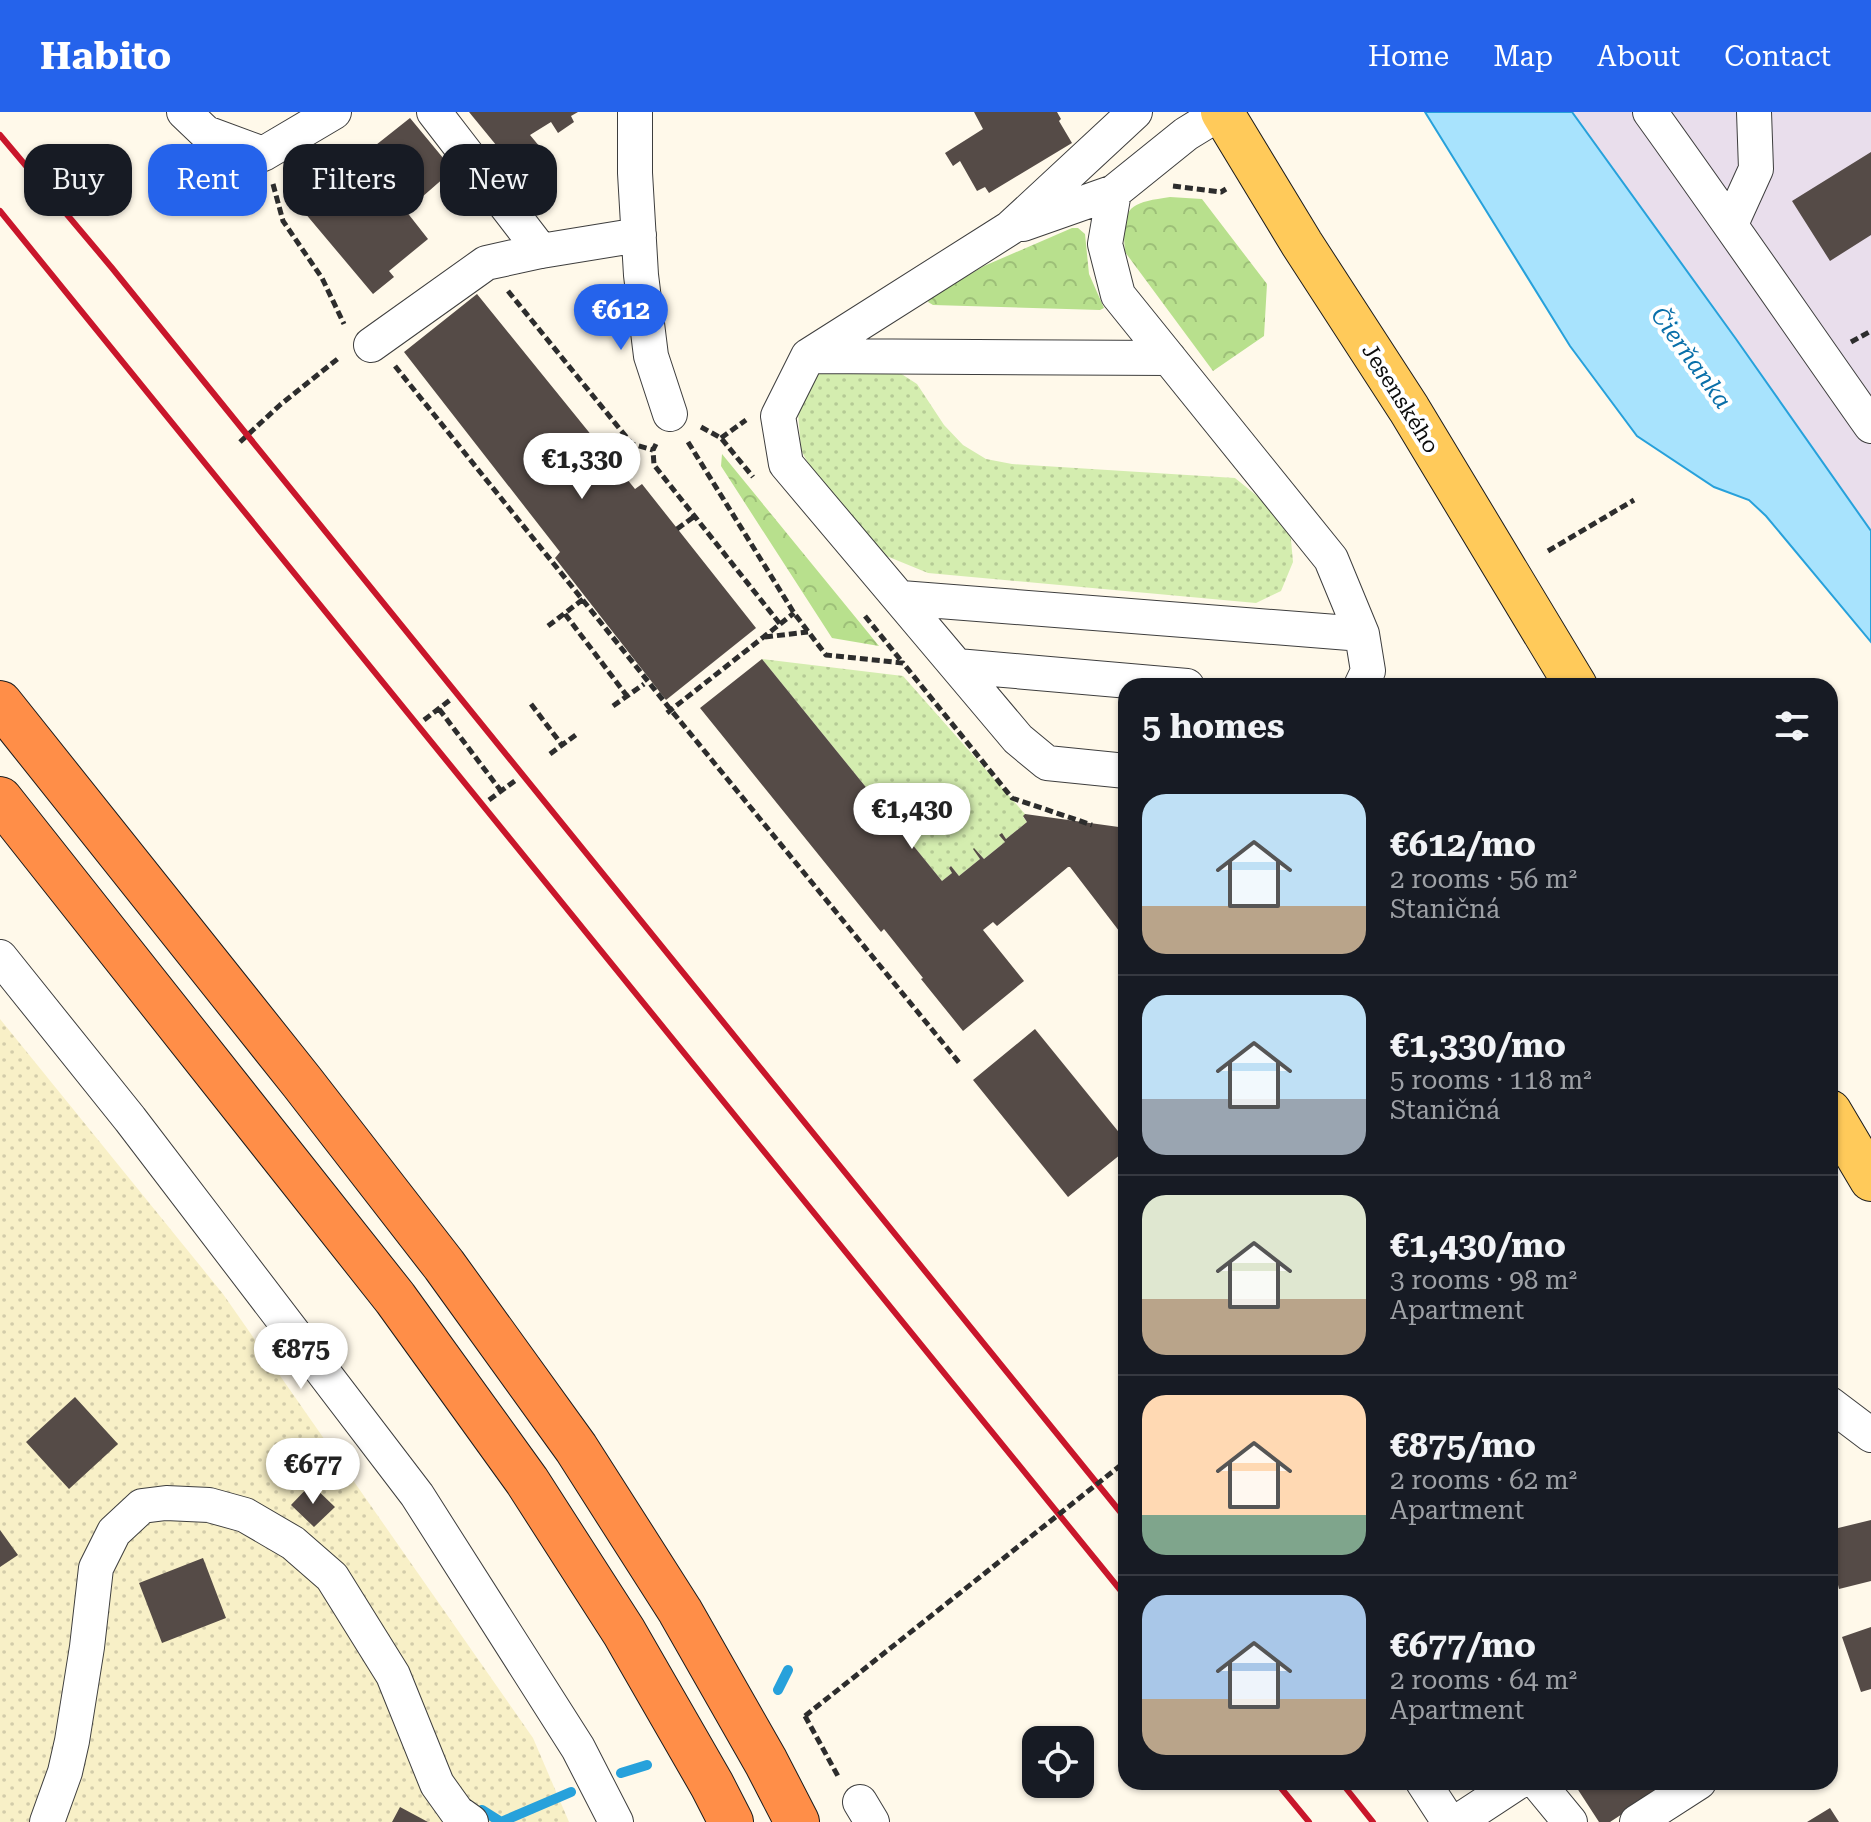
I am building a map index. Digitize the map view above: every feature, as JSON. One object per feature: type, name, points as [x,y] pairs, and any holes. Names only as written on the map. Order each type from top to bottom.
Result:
[{"type":"highway","points":[[0,703],[444,1265],[576,1448],[680,1611],[797,1822]]},
{"type":"highway","points":[[0,799],[395,1298],[527,1481],[624,1632],[731,1822]]},
{"type":"main road","name":"Jesenského","points":[[1222,112],[1302,244],[1409,409],[1571,678]]},
{"type":"main road","points":[[1838,1124],[1871,1180]]},
{"type":"street","points":[[184,112],[206,133],[236,144]]},
{"type":"street","points":[[267,152],[334,112]]},
{"type":"street","points":[[434,112],[541,251]]},
{"type":"street","points":[[635,112],[641,275],[651,356],[670,414]]},
{"type":"street","points":[[1118,770],[1047,763],[1018,739],[786,464],[778,416],[808,356],[1010,228],[1135,112]]},
{"type":"street","points":[[1010,228],[1114,192],[1186,134],[1222,112]]},
{"type":"street","points":[[1650,112],[1871,426]]},
{"type":"street","points":[[1731,224],[1756,169],[1754,112]]},
{"type":"street","points":[[1114,192],[1105,244],[1118,295],[1331,559],[1362,634],[1368,671],[1365,678]]},
{"type":"street","points":[[360,345],[486,263],[639,235]]},
{"type":"street","points":[[808,356],[1169,358]]},
{"type":"street","points":[[901,598],[1362,634]]},
{"type":"street","points":[[957,666],[1118,680]]},
{"type":"street","points":[[0,957],[158,1156],[417,1495],[578,1748],[611,1821]]},
{"type":"street","points":[[1838,1410],[1871,1435]]},
{"type":"street","points":[[47,1822],[65,1772],[72,1741],[96,1568],[114,1532],[142,1506],[166,1503],[209,1505],[245,1515],[293,1543],[332,1577],[393,1675],[437,1784],[457,1812],[471,1822]]},
{"type":"street","points":[[1428,1790],[1449,1822]]},
{"type":"street","points":[[1457,1822],[1506,1790]]},
{"type":"street","points":[[1543,1790],[1570,1822]]},
{"type":"street","points":[[1637,1822],[1687,1790]]},
{"type":"path","points":[[267,167],[283,221],[322,278],[360,345],[584,599],[669,712],[961,1065]]},
{"type":"path","points":[[1168,186],[1221,192],[1226,189]]},
{"type":"path","points":[[486,263],[632,444],[653,450],[654,465],[780,624]]},
{"type":"path","points":[[240,442],[343,355],[360,345]]},
{"type":"path","points":[[670,414],[794,613],[826,655],[903,663],[1012,798],[1092,825]]},
{"type":"path","points":[[1548,551],[1634,500]]},
{"type":"path","points":[[677,529],[695,516]]},
{"type":"path","points":[[548,626],[584,599]]},
{"type":"path","points":[[669,712],[794,613]]},
{"type":"path","points":[[565,614],[627,696]]},
{"type":"path","points":[[764,637],[808,632]]},
{"type":"path","points":[[613,706],[644,684]]},
{"type":"path","points":[[424,720],[450,700]]},
{"type":"path","points":[[531,704],[562,745]]},
{"type":"path","points":[[439,709],[501,791]]},
{"type":"path","points":[[550,754],[577,734]]},
{"type":"path","points":[[489,800],[516,780]]},
{"type":"path","points":[[859,1804],[805,1716],[1118,1467]]},
{"type":"shaded area","points":[[1572,112],[1871,112],[1871,531],[1736,339]]},
{"type":"shaded area","points":[[0,1019],[223,1294],[533,1738],[569,1822],[0,1822]]},
{"type":"green space","points":[[1170,197],[1202,199],[1267,284],[1264,336],[1213,371],[1125,252],[1124,225],[1130,210],[1145,202]]},
{"type":"green space","points":[[1078,228],[1085,234],[1089,274],[1104,308],[933,305],[928,302],[984,266]]},
{"type":"green space","points":[[842,360],[886,364],[917,384],[944,425],[963,445],[986,459],[1012,464],[1235,478],[1267,504],[1290,529],[1293,562],[1281,591],[1256,603],[928,573],[884,555],[819,483],[801,450],[798,412],[813,376]]},
{"type":"green space","points":[[722,454],[879,646],[832,638],[721,466]]},
{"type":"green space","points":[[762,659],[903,676],[1025,814],[1023,817],[1027,822],[1006,839],[1001,834],[1005,842],[984,859],[976,853],[980,859],[959,876],[951,866],[952,873],[942,881]]},
{"type":"water","name":"Čierňanka","points":[[1425,112],[1572,112],[1871,531],[1871,642],[1766,516],[1749,500],[1714,487],[1637,436],[1570,346]]},
{"type":"building","points":[[469,112],[578,112],[571,116],[574,122],[558,133],[551,122],[530,135],[537,144],[495,144]]},
{"type":"building","points":[[974,112],[1057,112],[1072,143],[989,193],[985,187],[977,191],[960,161],[953,166],[945,153],[983,129]]},
{"type":"building","points":[[410,118],[440,154],[440,181],[424,195],[424,144],[377,144]]},
{"type":"building","points":[[1871,152],[1871,235],[1830,261],[1792,201]]},
{"type":"building","points":[[307,216],[410,216],[428,239],[389,271],[394,277],[373,294]]},
{"type":"building","points":[[477,294],[635,489],[642,484],[756,628],[666,700],[555,558],[560,552],[404,352]]},
{"type":"building","points":[[762,659],[942,881],[952,873],[951,866],[959,876],[980,859],[974,848],[984,859],[1005,842],[999,835],[1002,833],[1006,839],[1027,822],[1023,816],[1025,814],[1118,827],[1118,930],[1068,867],[997,926],[993,922],[983,930],[1024,981],[963,1031],[884,929],[881,932],[700,708]]},
{"type":"building","points":[[1035,1029],[1118,1131],[1118,1156],[1068,1197],[973,1080]]},
{"type":"building","points":[[75,1397],[118,1444],[69,1489],[26,1442]]},
{"type":"building","points":[[311,1484],[335,1507],[314,1527],[291,1505]]},
{"type":"building","points":[[1871,1520],[1871,1581],[1839,1589],[1838,1528]]},
{"type":"building","points":[[0,1530],[18,1555],[0,1567]]},
{"type":"building","points":[[203,1558],[226,1618],[162,1643],[139,1583]]},
{"type":"building","points":[[1871,1627],[1871,1689],[1861,1692],[1842,1637]]},
{"type":"building","points":[[1578,1790],[1659,1790],[1610,1822],[1599,1822]]},
{"type":"building","points":[[400,1807],[428,1822],[392,1822]]},
{"type":"building","points":[[1830,1808],[1839,1822],[1807,1822]]},
{"type":"waterway","points":[[778,1690],[788,1670]]},
{"type":"waterway","points":[[621,1773],[647,1765]]},
{"type":"waterway","points":[[482,1810],[501,1822],[571,1792]]},
{"type":"railway","points":[[0,135],[112,268],[1118,1509]]},
{"type":"railway","points":[[0,211],[1118,1587]]},
{"type":"railway","points":[[1283,1790],[1309,1822]]},
{"type":"railway","points":[[1347,1790],[1373,1822]]}]
